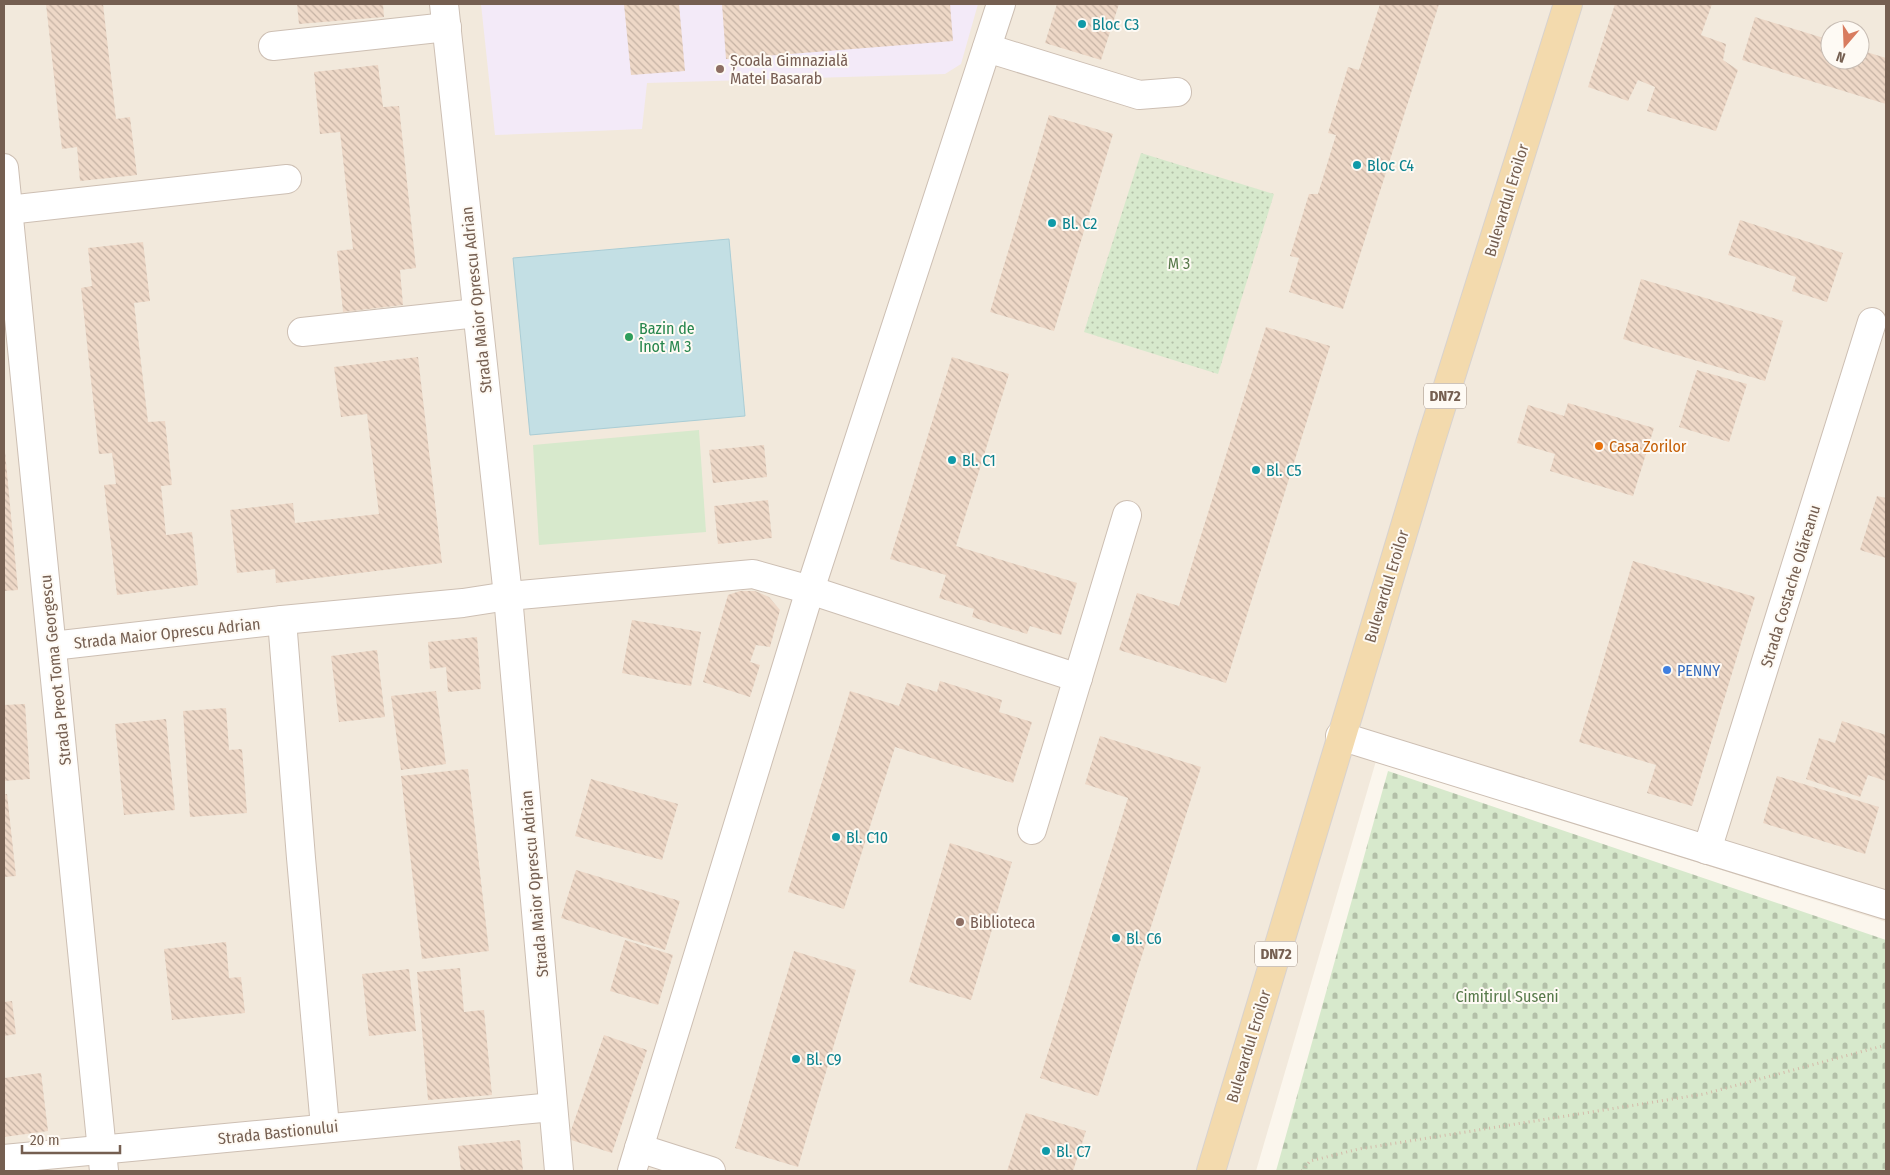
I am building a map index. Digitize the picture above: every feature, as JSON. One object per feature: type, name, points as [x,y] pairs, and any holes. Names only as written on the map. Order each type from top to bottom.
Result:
[{"type":"main road","name":"Bulevardul Eroilor","points":[[1211,1171],[1340,736],[1568,4]]},
{"type":"street","points":[[711,1171],[635,1160],[810,590],[1001,4]]},
{"type":"street","points":[[273,46],[445,15]]},
{"type":"street","name":"Strada Maior Oprescu Adrian","points":[[445,15],[508,596],[559,1171]]},
{"type":"street","points":[[987,48],[1139,95],[1177,92]]},
{"type":"street","name":"Strada Preot Toma Georgescu","points":[[4,168],[103,1160]]},
{"type":"street","points":[[8,210],[287,179]]},
{"type":"street","points":[[302,332],[478,313]]},
{"type":"street","name":"Strada Costache Olăreanu","points":[[1707,850],[1872,322]]},
{"type":"street","points":[[1032,830],[1127,516]]},
{"type":"street","name":"Strada Maior Oprescu Adrian","points":[[52,646],[282,620],[463,603],[508,596],[753,574],[810,590],[1078,678]]},
{"type":"street","name":"Strada Maior Oprescu Adrian","points":[[282,620],[325,1127]]},
{"type":"street","points":[[1340,736],[1886,905]]},
{"type":"street","name":"Strada Bastionului","points":[[4,1159],[103,1160],[325,1127],[553,1107]]},
{"type":"path","points":[[1302,1171],[1310,1161],[1359,1149],[1704,1094],[1886,1046]]},
{"type":"shaded area","points":[[4,4],[1886,4],[1886,922],[1376,761],[1256,1171],[4,1171]]},
{"type":"shaded area","name":"Școala Gimnazială Matei Basarab","points":[[481,4],[978,4],[961,64],[945,74],[647,83],[642,129],[495,135]]},
{"type":"green space","name":"M 3","points":[[1141,153],[1274,194],[1218,374],[1084,332]]},
{"type":"green space","points":[[699,430],[706,532],[539,545],[533,445]]},
{"type":"green space","name":"Cimitirul Suseni","points":[[1388,771],[1886,940],[1886,1171],[1276,1171]]},
{"type":"water","name":"Bazin de Înot M 3","points":[[729,239],[745,416],[530,435],[513,258]]},
{"type":"building","points":[[46,4],[103,4],[116,119],[130,117],[137,175],[80,181],[77,147],[62,149]]},
{"type":"building","points":[[297,4],[383,4],[384,17],[299,24]]},
{"type":"building","points":[[624,4],[679,4],[685,71],[631,75]]},
{"type":"building","points":[[722,4],[950,4],[953,41],[726,59]]},
{"type":"building","name":"Bloc C3","points":[[1057,4],[1119,4],[1101,60],[1045,43]]},
{"type":"building","name":"Bloc C4","points":[[1380,4],[1439,4],[1343,309],[1289,292],[1299,258],[1290,256],[1309,194],[1318,194],[1336,135],[1328,133],[1348,67],[1359,70]]},
{"type":"building","points":[[1615,4],[1712,4],[1701,35],[1726,44],[1723,60],[1738,70],[1716,131],[1647,111],[1655,87],[1638,80],[1628,101],[1588,87]]},
{"type":"building","points":[[1755,17],[1820,37],[1820,70],[1870,70],[1870,53],[1886,58],[1886,104],[1742,60]]},
{"type":"building","points":[[378,65],[383,107],[399,106],[416,268],[400,270],[403,305],[343,312],[337,251],[353,249],[340,132],[320,134],[314,72]]},
{"type":"building","name":"Bl. C2","points":[[1049,115],[1113,134],[1054,331],[990,312]]},
{"type":"building","points":[[1740,220],[1843,253],[1827,302],[1792,291],[1796,277],[1728,255]]},
{"type":"building","points":[[143,242],[150,301],[134,303],[148,422],[165,421],[172,485],[161,486],[166,535],[192,532],[198,585],[117,595],[104,485],[116,484],[112,453],[99,454],[81,288],[92,286],[88,248]]},
{"type":"building","points":[[1641,279],[1783,321],[1765,381],[1623,339]]},
{"type":"building","name":"Bl. C5","points":[[1266,327],[1330,346],[1226,683],[1119,650],[1137,593],[1179,606]]},
{"type":"building","points":[[418,357],[442,563],[276,583],[275,569],[237,573],[230,510],[293,503],[295,523],[379,514],[367,414],[341,417],[334,367]]},
{"type":"building","name":"Bl. C1","points":[[952,357],[1009,374],[956,546],[1077,583],[1061,635],[1030,626],[1027,634],[972,617],[974,609],[939,598],[946,575],[890,559]]},
{"type":"building","points":[[1697,370],[1747,384],[1729,442],[1679,427]]},
{"type":"building","points":[[1568,403],[1654,428],[1633,496],[1550,471],[1555,454],[1517,443],[1528,405],[1564,416]]},
{"type":"building","points":[[764,445],[767,477],[713,483],[709,450]]},
{"type":"building","points":[[4,453],[18,590],[4,591]]},
{"type":"building","points":[[1877,496],[1886,498],[1886,558],[1860,550]]},
{"type":"building","points":[[768,500],[772,538],[718,544],[714,506]]},
{"type":"building","name":"PENNY","points":[[1633,561],[1755,597],[1692,806],[1647,793],[1656,765],[1579,742]]},
{"type":"building","points":[[740,591],[755,591],[769,597],[780,610],[770,647],[756,645],[750,662],[760,665],[750,697],[703,682],[728,595]]},
{"type":"building","points":[[632,620],[701,632],[691,686],[622,673]]},
{"type":"building","points":[[477,637],[481,689],[448,692],[446,667],[430,669],[428,642]]},
{"type":"building","points":[[377,650],[385,717],[339,722],[331,656]]},
{"type":"building","name":"Bl. C10","points":[[940,681],[1002,700],[999,712],[1032,722],[1013,783],[895,747],[844,909],[788,892],[850,691],[899,706],[907,683],[937,692]]},
{"type":"building","points":[[436,691],[446,764],[401,770],[391,696]]},
{"type":"building","points":[[25,704],[30,779],[4,781],[4,705]]},
{"type":"building","points":[[226,708],[229,750],[242,749],[247,813],[190,817],[183,711]]},
{"type":"building","points":[[166,719],[175,810],[124,815],[115,724]]},
{"type":"building","points":[[1842,721],[1886,735],[1886,781],[1868,775],[1860,797],[1806,779],[1819,738],[1835,743]]},
{"type":"building","name":"Bl. C6","points":[[1100,736],[1201,767],[1098,1096],[1040,1078],[1128,798],[1085,784]]},
{"type":"building","points":[[468,769],[489,951],[422,959],[401,776]]},
{"type":"building","points":[[1777,776],[1879,807],[1865,854],[1763,823]]},
{"type":"building","points":[[591,779],[678,804],[662,860],[575,836]]},
{"type":"building","points":[[4,794],[7,794],[16,876],[4,877]]},
{"type":"building","name":"Biblioteca","points":[[950,843],[1012,862],[971,1000],[909,982]]},
{"type":"building","points":[[576,870],[680,901],[665,950],[561,918]]},
{"type":"building","points":[[625,940],[673,955],[658,1005],[610,991]]},
{"type":"building","points":[[226,942],[229,978],[241,977],[245,1013],[172,1020],[164,949]]},
{"type":"building","name":"Bl. C9","points":[[794,951],[856,970],[798,1167],[735,1148]]},
{"type":"building","points":[[460,968],[464,1012],[484,1010],[492,1095],[428,1100],[417,972]]},
{"type":"building","points":[[409,969],[416,1031],[369,1036],[362,974]]},
{"type":"building","points":[[12,1001],[16,1034],[4,1036],[4,1002]]},
{"type":"building","points":[[604,1035],[647,1050],[612,1153],[568,1139]]},
{"type":"building","points":[[41,1073],[48,1131],[4,1137],[4,1078]]},
{"type":"building","name":"Bl. C7","points":[[1026,1113],[1086,1131],[1073,1171],[1007,1171]]},
{"type":"building","points":[[520,1140],[523,1171],[461,1171],[458,1146]]},
{"type":"place","name":"Bloc C3","points":[[1082,24]]},
{"type":"place","name":"Școala Gimnazială Matei Basarab","points":[[720,69]]},
{"type":"place","name":"Bloc C4","points":[[1357,165]]},
{"type":"place","name":"Bl. C2","points":[[1052,223]]},
{"type":"place","name":"Bazin de Înot M 3","points":[[629,337]]},
{"type":"place","name":"Casa Zorilor","points":[[1599,446]]},
{"type":"place","name":"Bl. C1","points":[[952,460]]},
{"type":"place","name":"Bl. C5","points":[[1256,470]]},
{"type":"place","name":"PENNY","points":[[1667,670]]},
{"type":"place","name":"Bl. C10","points":[[836,837]]},
{"type":"place","name":"Biblioteca","points":[[960,922]]},
{"type":"place","name":"Bl. C6","points":[[1116,938]]},
{"type":"place","name":"Bl. C9","points":[[796,1059]]},
{"type":"place","name":"Bl. C7","points":[[1046,1151]]}]
